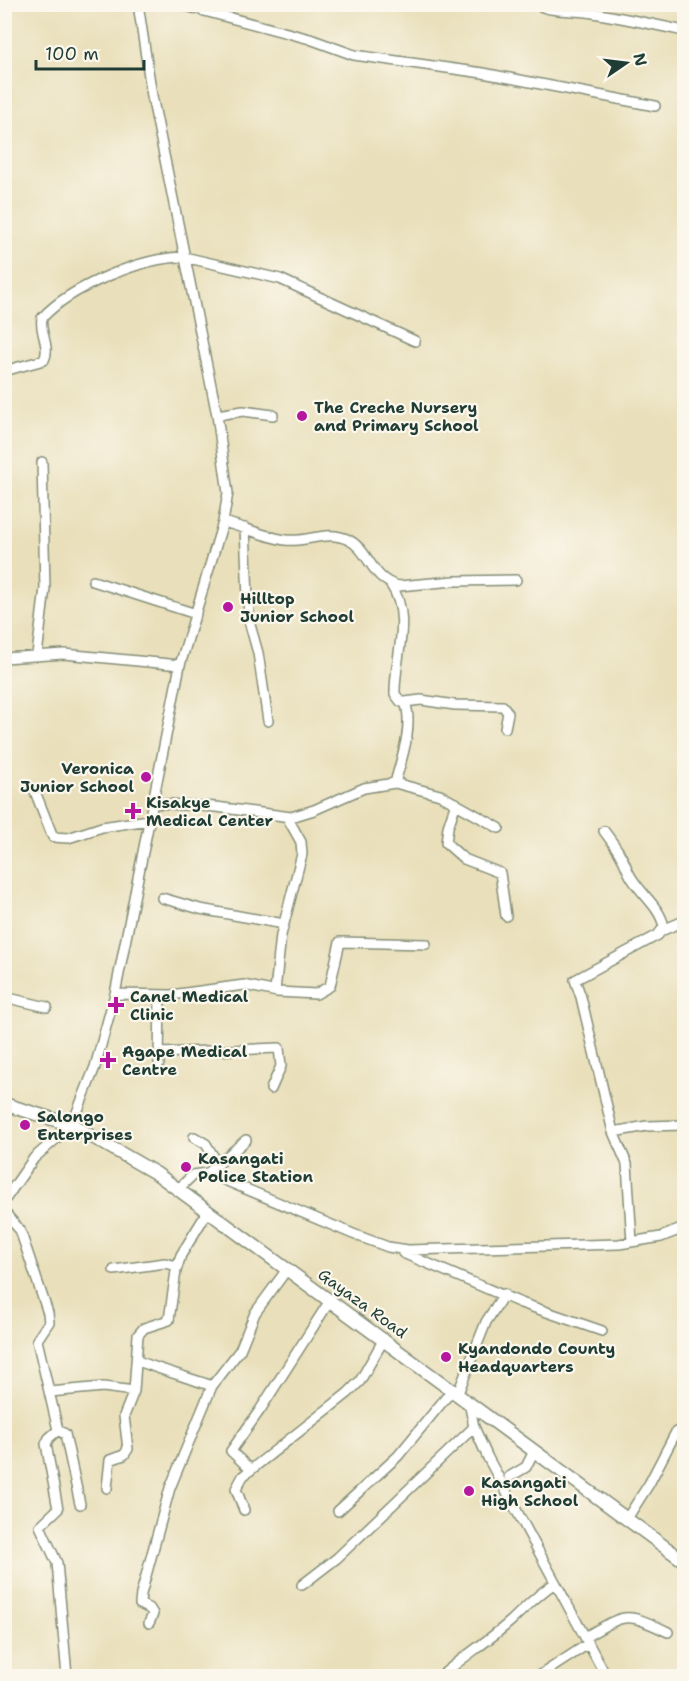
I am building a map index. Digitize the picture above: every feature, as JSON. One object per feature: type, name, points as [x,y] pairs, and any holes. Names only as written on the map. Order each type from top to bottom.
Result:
[{"type":"main road","name":"Gayaza Road","points":[[4,1104],[72,1125],[131,1158],[178,1189],[331,1299],[684,1562]]},
{"type":"street","points":[[4,1201],[34,1158],[72,1125],[95,1067],[115,994],[180,664],[223,522],[228,478],[152,96],[138,4]]},
{"type":"street","points":[[178,4],[310,39],[354,55],[483,73],[655,106]]},
{"type":"street","points":[[536,4],[546,10],[561,8],[684,30]]},
{"type":"street","points":[[4,371],[44,360],[47,352],[41,327],[42,318],[63,300],[83,288],[159,259],[184,257],[279,279],[416,341]]},
{"type":"street","points":[[217,415],[243,411],[273,416]]},
{"type":"street","points":[[37,655],[45,588],[42,462]]},
{"type":"street","points":[[223,522],[285,540],[330,536],[349,540],[376,573],[395,585],[406,611]]},
{"type":"street","points":[[245,528],[249,621],[258,653],[268,721]]},
{"type":"street","points":[[395,585],[516,580]]},
{"type":"street","points":[[93,581],[196,614]]},
{"type":"street","points":[[395,585],[402,625],[395,694],[401,702],[421,700],[455,705],[503,706],[508,713],[505,728]]},
{"type":"street","points":[[4,658],[37,655],[87,655],[180,664]]},
{"type":"street","points":[[394,783],[404,746],[408,716],[405,702]]},
{"type":"street","points":[[152,803],[216,807],[287,817],[314,810],[364,788],[394,783],[440,795],[499,828]]},
{"type":"street","points":[[34,789],[53,837],[68,838],[102,827],[149,820]]},
{"type":"street","points":[[456,803],[448,826],[447,843],[464,859],[500,873],[506,916]]},
{"type":"street","points":[[274,991],[288,902],[303,855],[301,842],[287,817]]},
{"type":"street","points":[[604,831],[626,861],[628,872],[663,921],[663,930]]},
{"type":"street","points":[[162,898],[200,909],[284,924]]},
{"type":"street","points":[[632,1242],[627,1164],[613,1132],[575,980],[663,930],[684,921]]},
{"type":"street","points":[[115,994],[160,995],[227,985],[244,985],[310,995],[324,991],[332,980],[337,945],[344,941],[426,944]]},
{"type":"street","points":[[159,1064],[160,995]]},
{"type":"street","points":[[4,997],[47,1006]]},
{"type":"street","points":[[160,1053],[279,1047],[281,1065],[271,1089]]},
{"type":"street","points":[[613,1132],[647,1126],[684,1125]]},
{"type":"street","points":[[195,1137],[206,1144],[218,1164]]},
{"type":"street","points":[[208,1173],[246,1140]]},
{"type":"street","points":[[178,1189],[193,1175],[208,1173],[277,1200],[318,1221],[388,1247],[521,1303],[602,1331]]},
{"type":"street","points":[[107,1488],[110,1460],[127,1453],[124,1416],[134,1391],[140,1331],[169,1320],[177,1266],[181,1255],[208,1210]]},
{"type":"street","points":[[4,1212],[20,1230],[48,1313],[49,1322],[37,1340],[58,1430],[65,1434],[80,1503]]},
{"type":"street","points":[[388,1247],[419,1250],[632,1242],[661,1237],[684,1228]]},
{"type":"street","points":[[114,1270],[151,1264],[177,1266]]},
{"type":"street","points":[[149,1623],[152,1611],[140,1604],[143,1582],[170,1488],[212,1386],[240,1350],[255,1313],[288,1269]]},
{"type":"street","points":[[338,1511],[398,1456],[455,1391],[486,1322],[504,1294]]},
{"type":"street","points":[[251,1470],[231,1451],[331,1299]]},
{"type":"street","points":[[244,1510],[236,1489],[251,1470],[348,1393],[360,1381],[384,1339]]},
{"type":"street","points":[[137,1360],[141,1365],[173,1371],[212,1386]]},
{"type":"street","points":[[50,1392],[102,1387],[134,1391]]},
{"type":"street","points":[[469,1402],[474,1428],[504,1489],[606,1677]]},
{"type":"street","points":[[303,1586],[337,1558],[474,1428]]},
{"type":"street","points":[[58,1430],[46,1444],[58,1509],[40,1526],[57,1563],[67,1677]]},
{"type":"street","points":[[626,1520],[649,1484],[676,1432]]},
{"type":"street","points":[[509,1477],[526,1467],[534,1451]]},
{"type":"street","points":[[441,1677],[465,1654],[512,1620],[534,1597],[555,1583]]},
{"type":"street","points":[[539,1677],[586,1641],[627,1616],[640,1618],[668,1632]]},
{"type":"place","name":"The Creche Nursery and Primary School","points":[[302,416]]},
{"type":"place","name":"Hilltop Junior School","points":[[228,607]]},
{"type":"place","name":"Veronica Junior School","points":[[146,777]]},
{"type":"place","name":"Kisakye Medical Center","points":[[133,811]]},
{"type":"place","name":"Canel Medical Clinic","points":[[116,1005]]},
{"type":"place","name":"Agape Medical Centre","points":[[108,1060]]},
{"type":"place","name":"Salongo Enterprises","points":[[25,1125]]},
{"type":"place","name":"Kasangati Police Station","points":[[186,1167]]},
{"type":"place","name":"Kyandondo County Headquarters","points":[[446,1357]]},
{"type":"place","name":"Kasangati High School","points":[[469,1491]]}]
